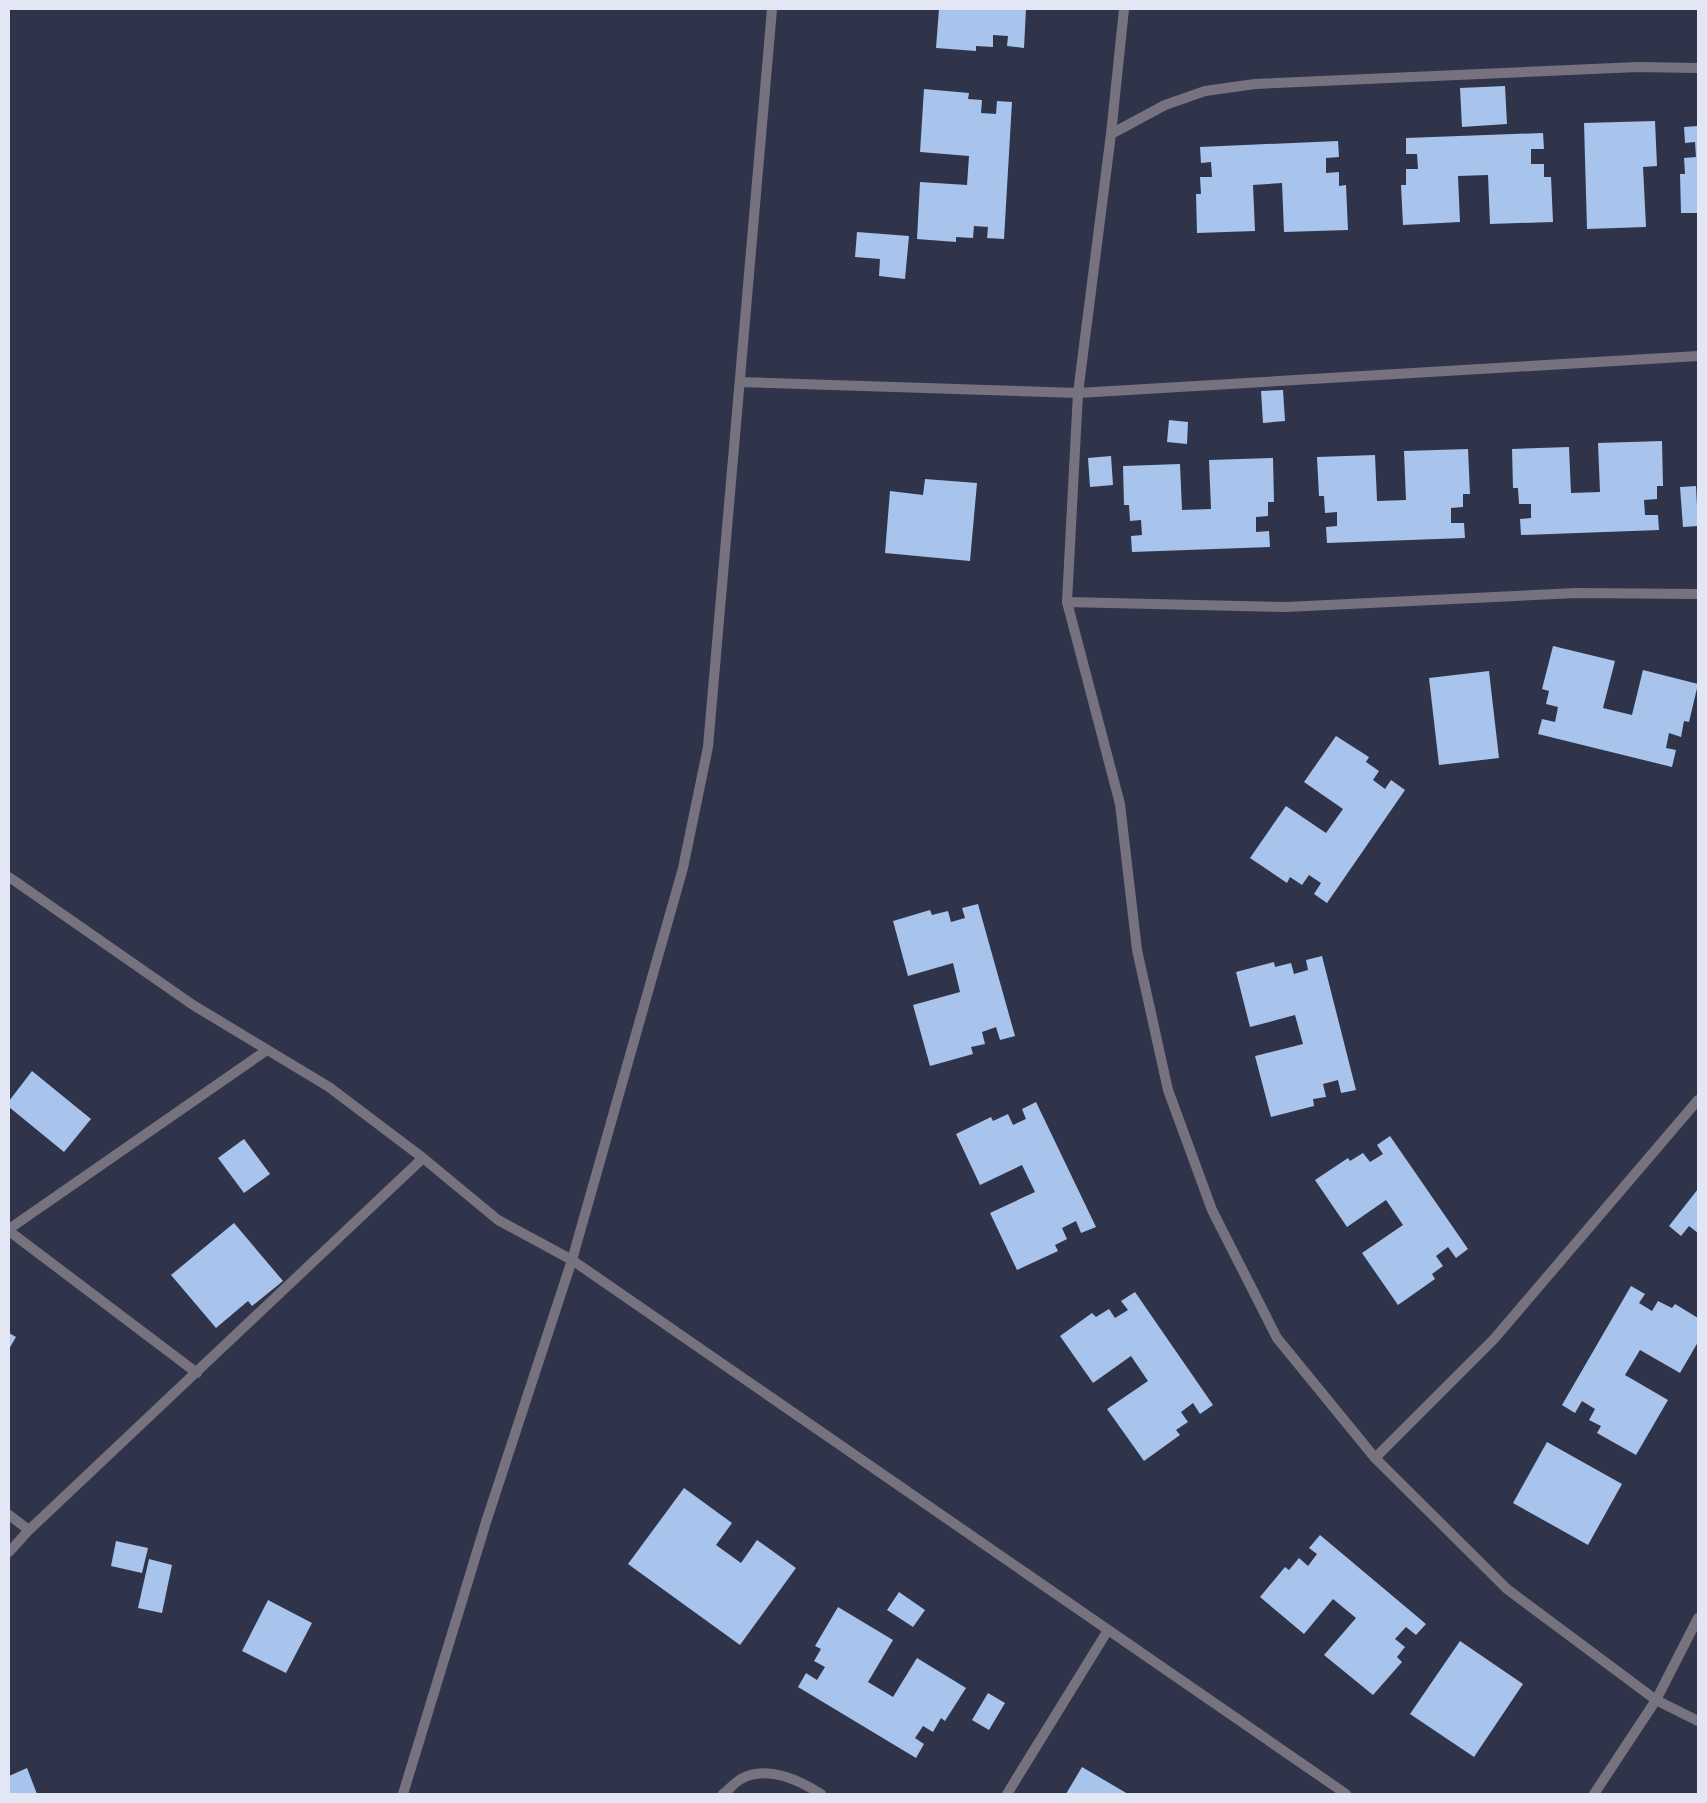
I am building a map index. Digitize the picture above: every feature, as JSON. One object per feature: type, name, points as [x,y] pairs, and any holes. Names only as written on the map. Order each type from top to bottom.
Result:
[{"type":"street","points":[[404,1794],[487,1518],[572,1260],[683,868],[708,748],[772,9]]},
{"type":"street","points":[[1124,9],[1111,134],[1078,393],[1067,602],[1120,804],[1136,950],[1168,1090],[1212,1210],[1277,1338],[1375,1458],[1507,1589],[1656,1700],[1698,1722]]},
{"type":"street","points":[[1111,134],[1165,105],[1204,91],[1254,84],[1638,67],[1698,68]]},
{"type":"street","points":[[740,382],[1078,393],[1698,356]]},
{"type":"street","points":[[1067,602],[1286,607],[1576,593],[1698,594]]},
{"type":"street","points":[[9,877],[193,1005],[329,1087],[423,1158],[498,1220],[572,1260],[1346,1794]]},
{"type":"street","points":[[197,1373],[9,1230],[266,1050]]},
{"type":"street","points":[[1375,1458],[1494,1339],[1698,1100]]},
{"type":"street","points":[[9,1552],[29,1530],[423,1158]]},
{"type":"street","points":[[9,1516],[29,1530]]},
{"type":"street","points":[[1594,1794],[1656,1700],[1698,1618]]},
{"type":"street","points":[[1007,1794],[1108,1630]]},
{"type":"street","points":[[723,1794],[742,1779],[766,1772],[803,1782],[821,1794]]},
{"type":"building","points":[[939,9],[1026,9],[1024,48],[1007,46],[1008,36],[993,35],[993,47],[976,46],[976,51],[936,48]]},
{"type":"building","points":[[1505,86],[1507,124],[1462,127],[1460,88]]},
{"type":"building","points":[[924,89],[969,93],[968,99],[982,100],[981,113],[996,114],[997,101],[1012,102],[1004,239],[987,238],[988,227],[974,226],[973,238],[956,237],[956,242],[917,239],[920,182],[967,185],[969,156],[920,152]]},
{"type":"building","points":[[1655,121],[1657,166],[1643,167],[1646,227],[1587,229],[1584,123]]},
{"type":"building","points":[[1698,126],[1698,213],[1681,213],[1680,174],[1685,174],[1684,158],[1696,157],[1695,142],[1685,143],[1684,127]]},
{"type":"building","points":[[1543,133],[1544,149],[1531,149],[1531,164],[1544,164],[1544,177],[1551,177],[1553,222],[1490,224],[1488,175],[1458,176],[1460,222],[1403,225],[1401,185],[1406,185],[1406,169],[1418,169],[1417,154],[1406,154],[1406,138]]},
{"type":"building","points":[[1338,141],[1339,157],[1326,158],[1326,173],[1339,172],[1339,186],[1346,185],[1348,230],[1284,232],[1282,183],[1253,185],[1255,231],[1197,233],[1196,194],[1201,194],[1200,177],[1212,177],[1211,162],[1201,163],[1200,147]]},
{"type":"building","points":[[857,232],[909,236],[905,279],[879,276],[880,259],[855,257]]},
{"type":"building","points":[[1283,390],[1285,421],[1263,423],[1261,391]]},
{"type":"building","points":[[1169,420],[1188,422],[1187,444],[1167,442]]},
{"type":"building","points":[[1662,441],[1663,486],[1657,486],[1657,499],[1644,500],[1645,515],[1658,515],[1659,530],[1521,535],[1520,519],[1531,518],[1531,504],[1519,504],[1518,488],[1513,488],[1512,449],[1569,447],[1571,493],[1600,492],[1598,443]]},
{"type":"building","points":[[1468,449],[1470,494],[1463,494],[1463,507],[1451,508],[1451,523],[1464,523],[1465,538],[1327,543],[1326,527],[1337,526],[1337,512],[1325,513],[1324,496],[1319,496],[1317,457],[1375,455],[1377,501],[1406,500],[1404,451]]},
{"type":"building","points":[[1111,456],[1113,485],[1090,487],[1088,458]]},
{"type":"building","points":[[1273,458],[1274,502],[1268,502],[1268,516],[1256,517],[1256,532],[1269,531],[1270,547],[1132,552],[1131,536],[1142,535],[1141,520],[1130,521],[1129,505],[1124,505],[1123,466],[1180,464],[1182,510],[1211,509],[1209,460]]},
{"type":"building","points":[[925,479],[977,483],[970,561],[885,553],[890,491],[923,495]]},
{"type":"building","points":[[1696,486],[1698,526],[1683,527],[1680,487]]},
{"type":"building","points":[[1553,646],[1615,661],[1603,708],[1632,715],[1643,670],[1698,684],[1689,722],[1684,721],[1681,737],[1669,733],[1666,748],[1676,750],[1672,767],[1538,734],[1542,719],[1555,722],[1558,707],[1546,704],[1549,691],[1542,689]]},
{"type":"building","points":[[1489,671],[1499,758],[1439,765],[1429,678]]},
{"type":"building","points":[[1336,736],[1369,757],[1366,762],[1379,771],[1373,780],[1385,789],[1391,780],[1405,790],[1327,903],[1314,894],[1321,883],[1309,875],[1302,885],[1290,877],[1287,883],[1250,858],[1286,806],[1326,833],[1343,809],[1304,782]]},
{"type":"building","points":[[978,904],[1015,1036],[1000,1040],[996,1027],[982,1032],[985,1044],[971,1047],[973,1054],[930,1066],[913,1005],[960,992],[953,963],[908,976],[893,921],[930,910],[932,915],[948,911],[951,922],[965,918],[962,908]]},
{"type":"building","points":[[1322,956],[1356,1090],[1341,1093],[1338,1080],[1323,1084],[1326,1097],[1313,1099],[1314,1106],[1271,1117],[1255,1056],[1303,1044],[1295,1015],[1250,1027],[1236,972],[1274,962],[1275,967],[1291,963],[1294,974],[1308,970],[1306,960]]},
{"type":"building","points":[[32,1071],[91,1119],[64,1152],[9,1107],[9,1101]]},
{"type":"building","points":[[1036,1102],[1096,1227],[1081,1233],[1076,1221],[1062,1228],[1067,1239],[1055,1245],[1058,1251],[1017,1270],[990,1213],[1035,1192],[1022,1165],[980,1185],[956,1134],[991,1117],[993,1121],[1008,1114],[1013,1125],[1026,1119],[1022,1109]]},
{"type":"building","points":[[1390,1136],[1468,1249],[1456,1258],[1448,1247],[1436,1256],[1443,1266],[1432,1274],[1435,1279],[1398,1305],[1362,1253],[1403,1225],[1386,1200],[1347,1227],[1315,1180],[1348,1158],[1350,1161],[1363,1153],[1370,1162],[1383,1154],[1377,1145]]},
{"type":"building","points":[[244,1139],[270,1174],[244,1193],[218,1158]]},
{"type":"building","points":[[1698,1189],[1698,1233],[1689,1226],[1681,1236],[1669,1226]]},
{"type":"building","points":[[234,1223],[283,1281],[252,1306],[248,1301],[216,1328],[171,1275]]},
{"type":"building","points":[[1631,1286],[1645,1294],[1639,1303],[1652,1311],[1658,1301],[1672,1308],[1675,1304],[1698,1318],[1698,1342],[1680,1373],[1640,1350],[1625,1375],[1668,1400],[1636,1455],[1597,1433],[1601,1426],[1589,1420],[1595,1409],[1582,1401],[1575,1413],[1562,1405]]},
{"type":"building","points":[[1135,1292],[1213,1405],[1200,1414],[1193,1403],[1181,1412],[1188,1422],[1176,1430],[1180,1435],[1144,1461],[1107,1409],[1148,1381],[1131,1356],[1093,1383],[1060,1336],[1092,1313],[1096,1317],[1109,1309],[1115,1318],[1128,1310],[1121,1301]]},
{"type":"building","points":[[9,1333],[16,1337],[9,1349]]},
{"type":"building","points":[[1547,1442],[1622,1484],[1588,1545],[1513,1503]]},
{"type":"building","points":[[684,1488],[732,1523],[716,1545],[741,1563],[757,1540],[796,1568],[740,1645],[628,1564]]},
{"type":"building","points":[[1320,1535],[1426,1624],[1416,1635],[1406,1627],[1395,1639],[1405,1647],[1397,1657],[1402,1662],[1373,1695],[1324,1655],[1356,1618],[1333,1599],[1304,1634],[1260,1597],[1285,1567],[1289,1570],[1299,1558],[1308,1566],[1317,1554],[1309,1548]]},
{"type":"building","points":[[116,1541],[148,1548],[142,1573],[111,1566]]},
{"type":"building","points":[[149,1559],[172,1565],[162,1613],[138,1608]]},
{"type":"building","points":[[899,1592],[925,1610],[913,1627],[887,1610]]},
{"type":"building","points":[[268,1600],[312,1623],[286,1673],[242,1651]]},
{"type":"building","points":[[838,1607],[893,1640],[868,1682],[893,1697],[917,1658],[966,1688],[945,1721],[941,1718],[933,1732],[923,1726],[915,1738],[924,1744],[916,1758],[798,1687],[806,1673],[817,1680],[825,1667],[814,1661],[821,1649],[815,1646]]},
{"type":"building","points":[[1460,1641],[1523,1684],[1474,1757],[1410,1714]]},
{"type":"building","points":[[988,1693],[1005,1703],[989,1730],[972,1720]]},
{"type":"building","points":[[1082,1767],[1128,1794],[1066,1794]]},
{"type":"building","points":[[27,1768],[37,1794],[9,1794],[9,1776]]}]
